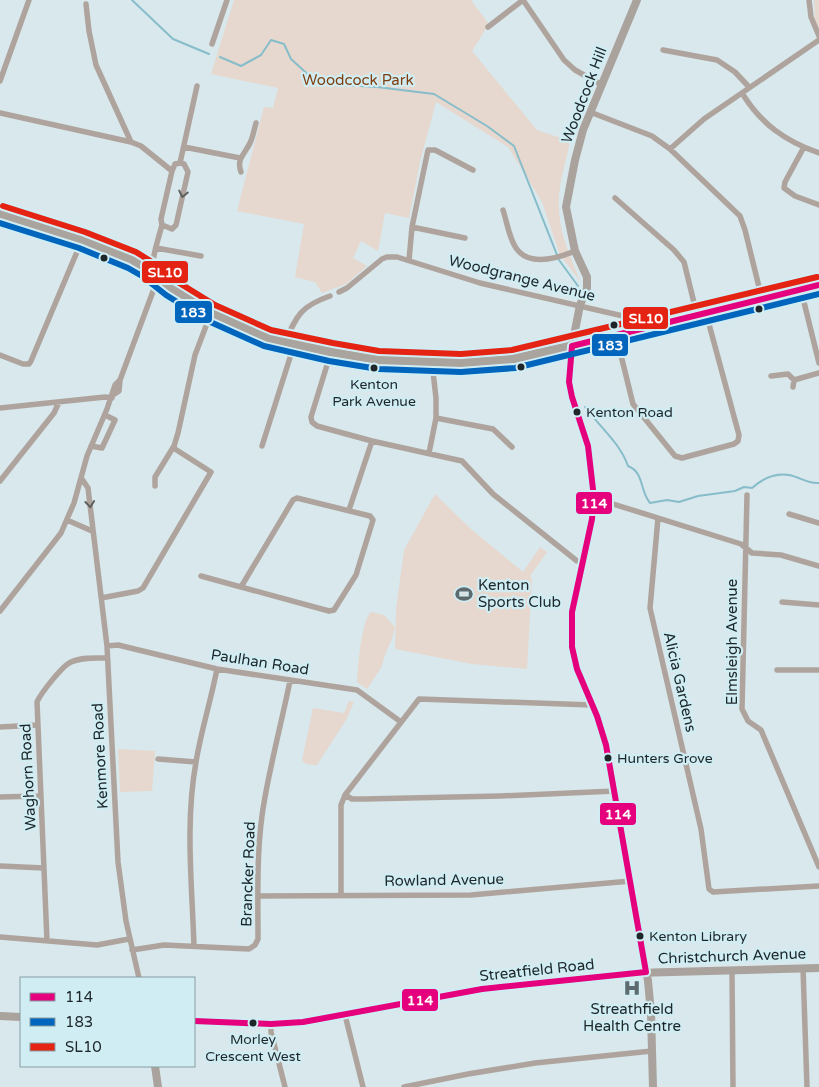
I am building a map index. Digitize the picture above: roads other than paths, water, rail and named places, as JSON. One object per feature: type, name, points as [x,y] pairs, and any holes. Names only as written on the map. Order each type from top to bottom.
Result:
[{"type":"main road","points":[[2,214],[82,240],[132,260],[152,272],[171,288],[211,313],[250,331],[285,342],[378,360],[461,363],[513,359],[819,285]]},
{"type":"street","points":[[0,82],[29,0]]},
{"type":"street","points":[[212,44],[227,0]]},
{"type":"street","points":[[488,27],[523,0],[564,60],[575,70],[602,85]]},
{"type":"street","name":"Woodcock Hill","points":[[637,0],[590,112],[578,148],[567,197],[566,207],[569,229],[575,251],[586,277],[587,288],[580,305],[572,346],[569,382],[588,446],[594,498],[592,519],[572,612],[572,647],[577,669],[606,745],[615,791],[646,972],[651,1013],[652,1087]]},
{"type":"street","points":[[670,149],[704,119],[819,38],[811,18],[809,0]]},
{"type":"street","points":[[86,4],[89,32],[96,65],[131,142]]},
{"type":"street","points":[[663,50],[717,60],[736,72],[749,87]]},
{"type":"street","points":[[0,610],[61,533],[82,479],[91,446],[115,385],[120,380],[155,286],[152,264],[162,225],[161,219],[172,171],[184,147],[197,86]]},
{"type":"street","points":[[742,93],[753,109],[783,138],[819,153]]},
{"type":"street","points":[[590,112],[652,136],[670,149],[740,216],[760,291],[764,299]]},
{"type":"street","points":[[0,113],[131,142],[141,146],[172,171]]},
{"type":"street","points":[[241,172],[239,167],[240,158],[248,149],[256,123]]},
{"type":"street","points":[[184,147],[240,158]]},
{"type":"street","points":[[804,148],[785,182],[784,188],[795,196],[819,205]]},
{"type":"street","points":[[409,260],[412,227],[428,150],[435,150],[473,170]]},
{"type":"street","points":[[162,225],[172,229],[176,225],[188,172],[184,164],[165,165]]},
{"type":"street","points":[[616,198],[674,250],[684,262],[739,435],[738,441],[734,444],[682,458],[675,456],[633,404],[616,335]]},
{"type":"street","points":[[503,210],[514,244],[520,252],[528,257],[537,260],[575,251]]},
{"type":"street","points":[[0,225],[2,214]]},
{"type":"street","points":[[412,227],[465,238]]},
{"type":"street","points":[[0,355],[23,364],[28,364],[82,240]]},
{"type":"street","points":[[156,248],[201,256]]},
{"type":"street","name":"Woodgrange Avenue","points":[[339,292],[387,257],[394,256],[480,283],[636,319],[645,322],[650,327]]},
{"type":"street","points":[[801,290],[819,363]]},
{"type":"street","points":[[285,342],[298,314],[314,301],[330,296]]},
{"type":"street","points":[[155,486],[155,477],[174,446],[178,434],[195,355],[211,313]]},
{"type":"street","points":[[262,446],[294,344]]},
{"type":"street","points":[[331,352],[311,417],[312,422],[317,426],[372,441],[462,461],[493,494],[577,561],[583,563]]},
{"type":"street","points":[[429,453],[436,418],[432,362]]},
{"type":"street","points":[[771,376],[788,374],[794,380]]},
{"type":"street","points":[[794,380],[819,374]]},
{"type":"street","points":[[793,387],[794,380]]},
{"type":"street","points":[[0,408],[112,396]]},
{"type":"street","points":[[0,481],[54,413],[58,402]]},
{"type":"street","points":[[91,446],[102,448],[114,420],[104,415]]},
{"type":"street","points":[[436,418],[493,429],[512,447]]},
{"type":"street","points":[[349,510],[372,441]]},
{"type":"street","points":[[101,598],[138,591],[147,584],[212,472],[175,449],[174,446]]},
{"type":"street","name":"Kenmore Road","points":[[82,479],[88,488],[107,646],[118,862],[129,939],[139,977]]},
{"type":"street","name":"Elmsleigh Avenue","points":[[747,495],[742,709],[748,721],[762,730],[819,867]]},
{"type":"street","points":[[201,576],[241,587],[329,611],[334,610],[356,575],[372,520],[370,516],[297,498],[293,500],[241,587]]},
{"type":"street","points":[[594,498],[741,544],[752,553],[781,555],[819,566]]},
{"type":"street","points":[[789,514],[819,523]]},
{"type":"street","name":"Alicia Gardens","points":[[658,518],[650,608],[701,829],[709,889],[713,892],[819,886]]},
{"type":"street","points":[[67,520],[92,531]]},
{"type":"street","points":[[782,602],[819,605]]},
{"type":"street","name":"Paulhan Road","points":[[107,646],[118,646],[217,669],[357,690],[401,722]]},
{"type":"street","name":"Waghorn Road","points":[[47,941],[37,702],[40,694],[70,662],[82,659],[108,658]]},
{"type":"street","points":[[194,946],[190,831],[196,762],[217,669]]},
{"type":"street","points":[[777,670],[819,670]]},
{"type":"street","name":"Brancker Road","points":[[132,950],[164,945],[249,949],[255,945],[258,939],[258,854],[265,797],[290,681]]},
{"type":"street","points":[[342,894],[341,805],[345,796],[419,699],[592,705]]},
{"type":"street","points":[[0,726],[37,725]]},
{"type":"street","points":[[158,760],[196,762]]},
{"type":"street","points":[[345,796],[374,799],[615,791]]},
{"type":"street","points":[[0,797],[41,796]]},
{"type":"street","points":[[0,866],[44,868]]},
{"type":"street","name":"Rowland Avenue","points":[[258,896],[342,894],[471,895],[631,881]]},
{"type":"street","points":[[0,936],[98,945],[129,939]]},
{"type":"street","points":[[803,968],[807,1087]]},
{"type":"street","name":"Christchurch Avenue","points":[[646,972],[819,968]]},
{"type":"street","points":[[732,970],[733,1087]]},
{"type":"street","name":"Streatfield Road","points":[[195,1021],[271,1024],[303,1022],[482,989],[646,972]]},
{"type":"street","points":[[345,1015],[363,1087]]},
{"type":"street","points":[[0,1016],[20,1017]]},
{"type":"street","points":[[271,1024],[271,1032],[285,1087]]},
{"type":"street","points":[[404,1087],[535,1063],[652,1051]]},
{"type":"street","points":[[155,1067],[158,1087]]},
{"type":"waterway","points":[[132,0],[173,39],[209,54]]},
{"type":"waterway","points":[[220,57],[241,66],[261,55],[271,40],[284,44],[291,59],[314,80],[342,85],[434,94],[487,126],[514,146],[559,260],[578,286]]},
{"type":"waterway","points":[[585,407],[615,442],[628,466],[640,477],[644,493],[650,503],[667,500],[679,502],[698,496],[735,491],[744,487],[752,488],[764,479],[779,475],[789,475],[819,483]]},
{"type":"place","name":"Kenton Park Avenue","points":[[374,368]]},
{"type":"place","name":"Kenton Road","points":[[577,412]]},
{"type":"place","name":"Kenton Sports Club","points":[[464,594]]},
{"type":"place","name":"Hunters Grove","points":[[608,758]]},
{"type":"place","name":"Kenton Library","points":[[640,936]]},
{"type":"place","name":"Streathfield Health Centre","points":[[632,988]]},
{"type":"place","name":"Morley Crescent West","points":[[253,1023]]},
{"type":"park label","name":"Woodcock Park","points":[[358,80]]}]
